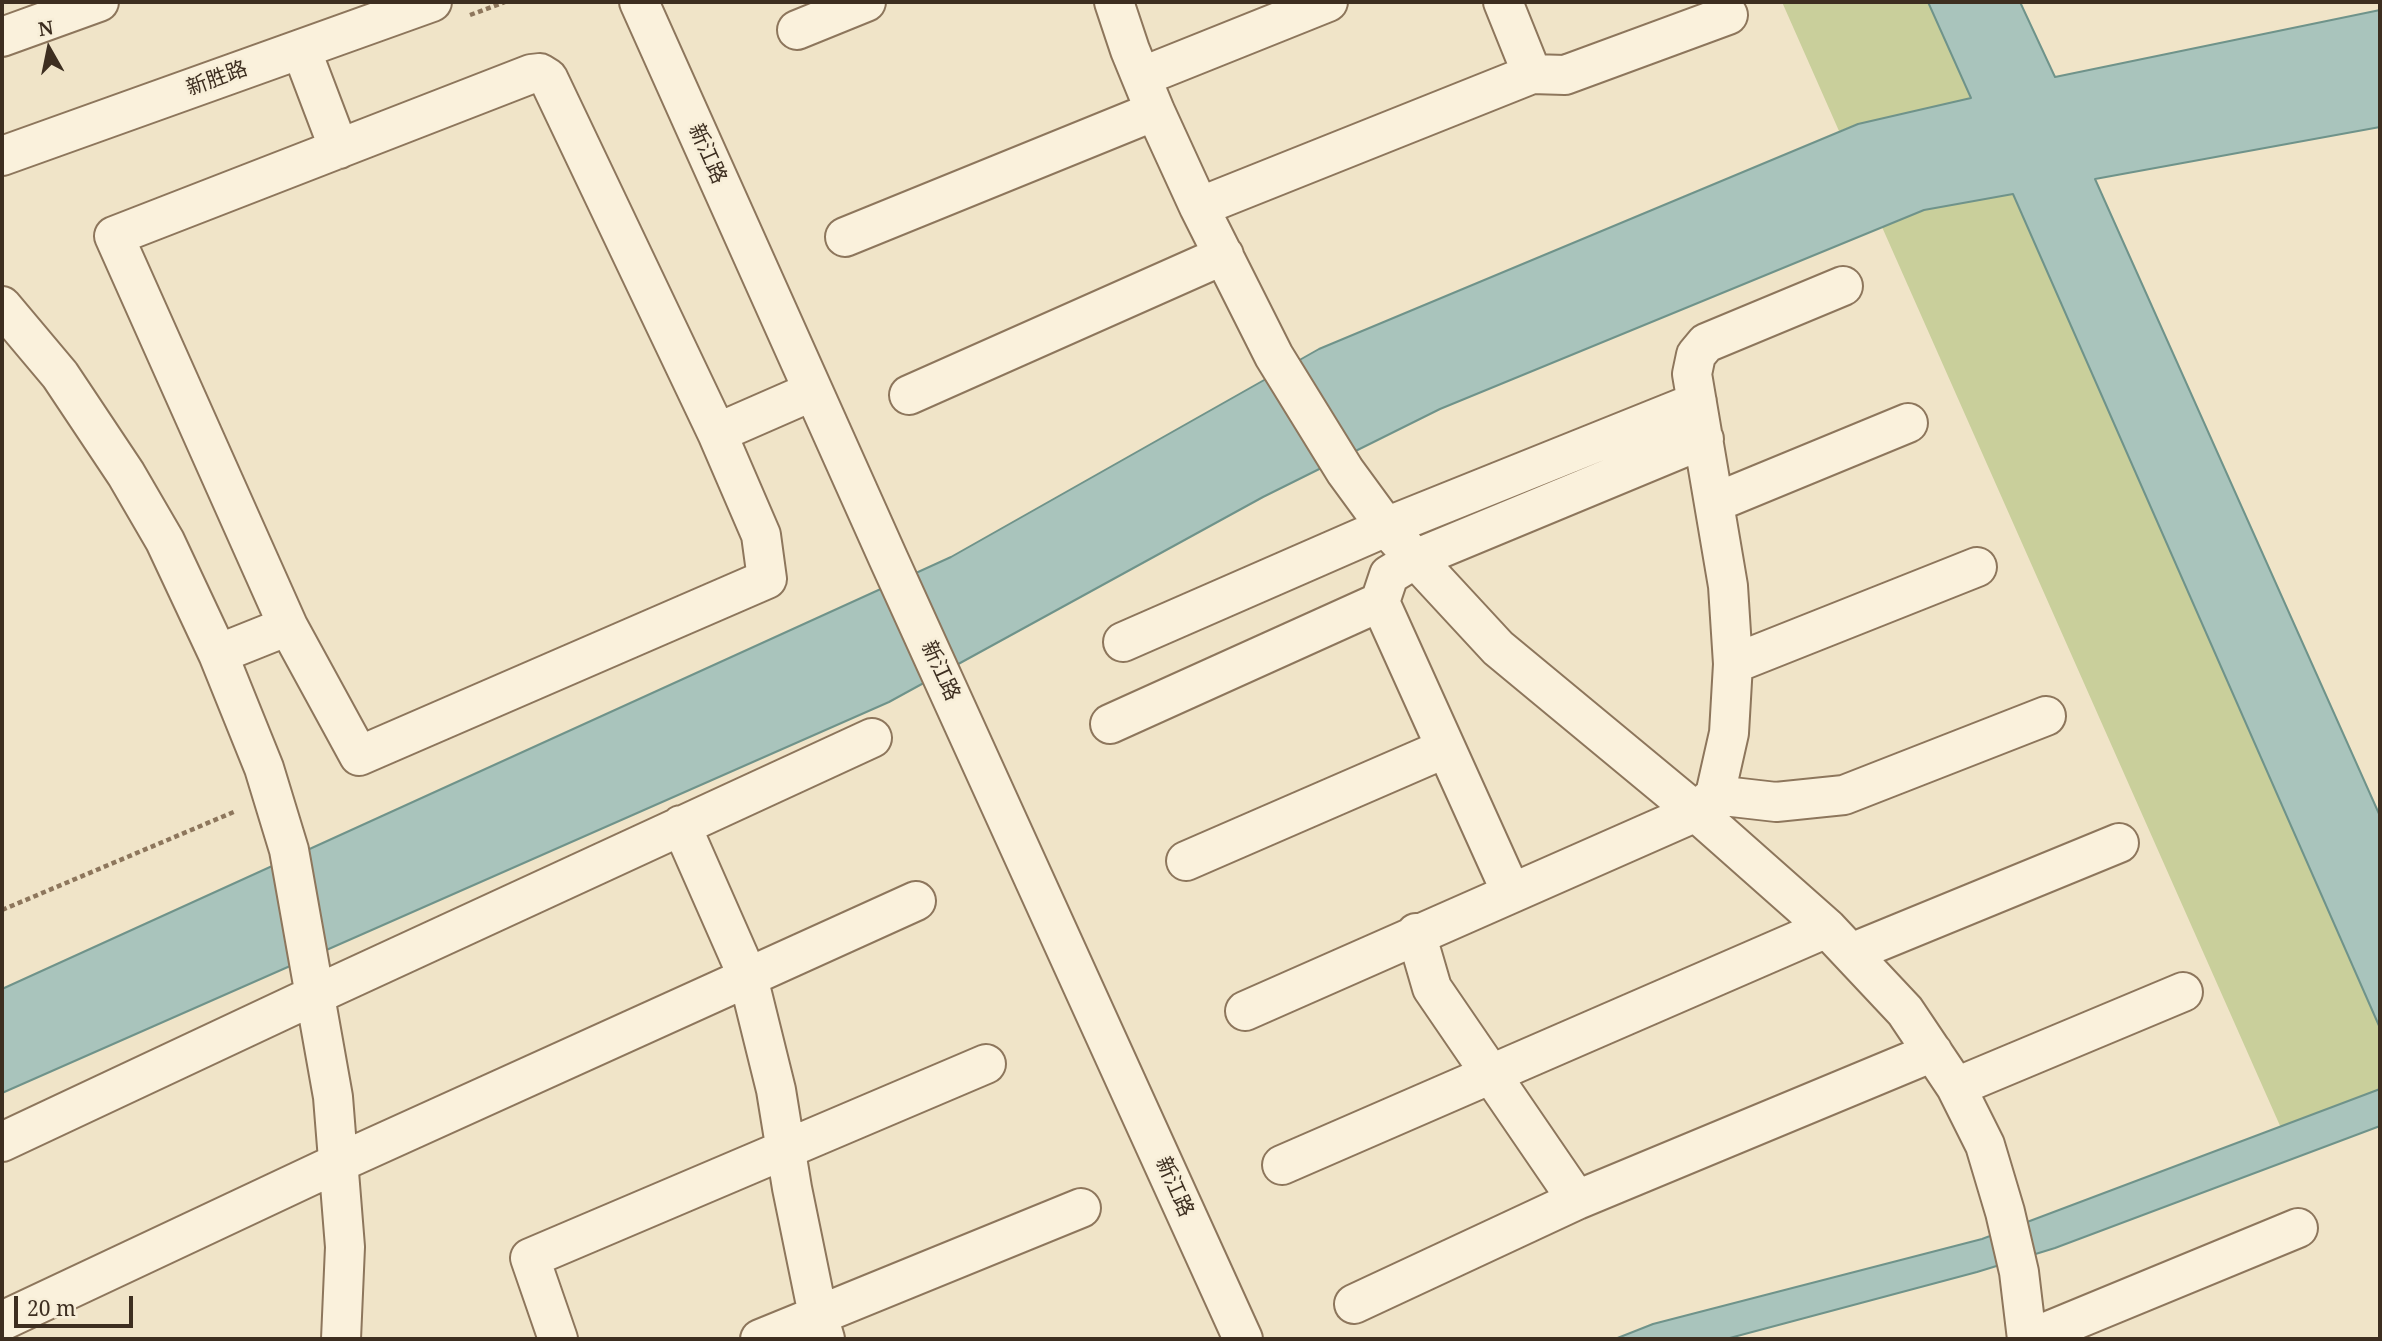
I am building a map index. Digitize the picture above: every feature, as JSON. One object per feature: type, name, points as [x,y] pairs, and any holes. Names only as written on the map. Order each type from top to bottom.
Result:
[{"type":"street","points":[[2,37],[99,2]]},
{"type":"street","name":"新胜路","points":[[2,156],[432,2]]},
{"type":"street","name":"新江路","points":[[639,2],[888,560],[1243,1339]]},
{"type":"street","points":[[797,30],[866,2]]},
{"type":"street","points":[[1114,2],[1148,94],[1199,207],[1274,356],[1345,471],[1386,527],[1498,648],[1705,803],[1905,1011],[1956,1087],[1985,1145],[2019,1272],[2028,1339],[2298,1228]]},
{"type":"street","points":[[845,237],[1148,94],[1328,2]]},
{"type":"street","points":[[1503,2],[1532,74]]},
{"type":"street","points":[[1199,207],[1532,74],[1565,75],[1728,15]]},
{"type":"street","points":[[301,49],[339,149]]},
{"type":"street","points":[[540,73],[548,78],[717,433],[761,535],[767,579],[359,756],[288,626],[114,236],[339,149],[531,74],[540,73]]},
{"type":"street","points":[[909,395],[1223,255]]},
{"type":"street","points":[[1705,803],[1729,733],[1733,664],[1728,586],[1692,374],[1696,355],[1706,342],[1843,286]]},
{"type":"street","points":[[2,306],[60,375],[165,541],[218,654],[264,768],[289,850],[333,1097],[345,1247],[341,1339]]},
{"type":"street","points":[[717,433],[813,391]]},
{"type":"street","points":[[1123,642],[1386,527],[1698,402]]},
{"type":"street","points":[[1714,503],[1908,424]]},
{"type":"street","points":[[1511,892],[1380,602],[1390,575],[1415,559],[1704,439]]},
{"type":"street","points":[[1733,664],[1977,567]]},
{"type":"street","points":[[1110,724],[1380,602]]},
{"type":"street","points":[[218,654],[288,626]]},
{"type":"street","points":[[1245,1011],[1705,803],[1776,802],[1844,795],[2046,716]]},
{"type":"street","points":[[2,1142],[313,980],[681,825],[872,738]]},
{"type":"street","points":[[1186,861],[1446,748]]},
{"type":"street","points":[[681,825],[748,977],[776,1090],[822,1327]]},
{"type":"street","points":[[1282,1165],[1490,1073],[1839,941],[2119,843]]},
{"type":"street","points":[[2,1321],[338,1163],[916,901]]},
{"type":"street","points":[[1416,933],[1432,988],[1577,1200]]},
{"type":"street","points":[[1956,1087],[2183,992]]},
{"type":"street","points":[[1354,1304],[1577,1200],[1933,1052]]},
{"type":"street","points":[[558,1339],[530,1258],[986,1064]]},
{"type":"street","points":[[760,1339],[822,1327],[1081,1208]]},
{"type":"path","points":[[2,910],[272,796]]},
{"type":"green space","points":[[1782,2],[1928,2],[1971,98],[1858,124],[1839,131]]},
{"type":"green space","points":[[2013,193],[2380,1028],[2380,1089],[2281,1128],[1882,227],[1924,210]]},
{"type":"water","points":[[1928,2],[2020,2],[2055,77],[2380,10],[2380,127],[2095,179],[2380,816],[2380,1028],[2013,194],[1924,210],[1440,409],[1263,497],[889,702],[2,1093],[2,989],[951,557],[1319,349],[1858,124],[1971,98]]},
{"type":"water","points":[[2380,1089],[2380,1126],[2055,1248],[1977,1272],[1726,1339],[1615,1339],[1653,1324],[1982,1239]]}]
